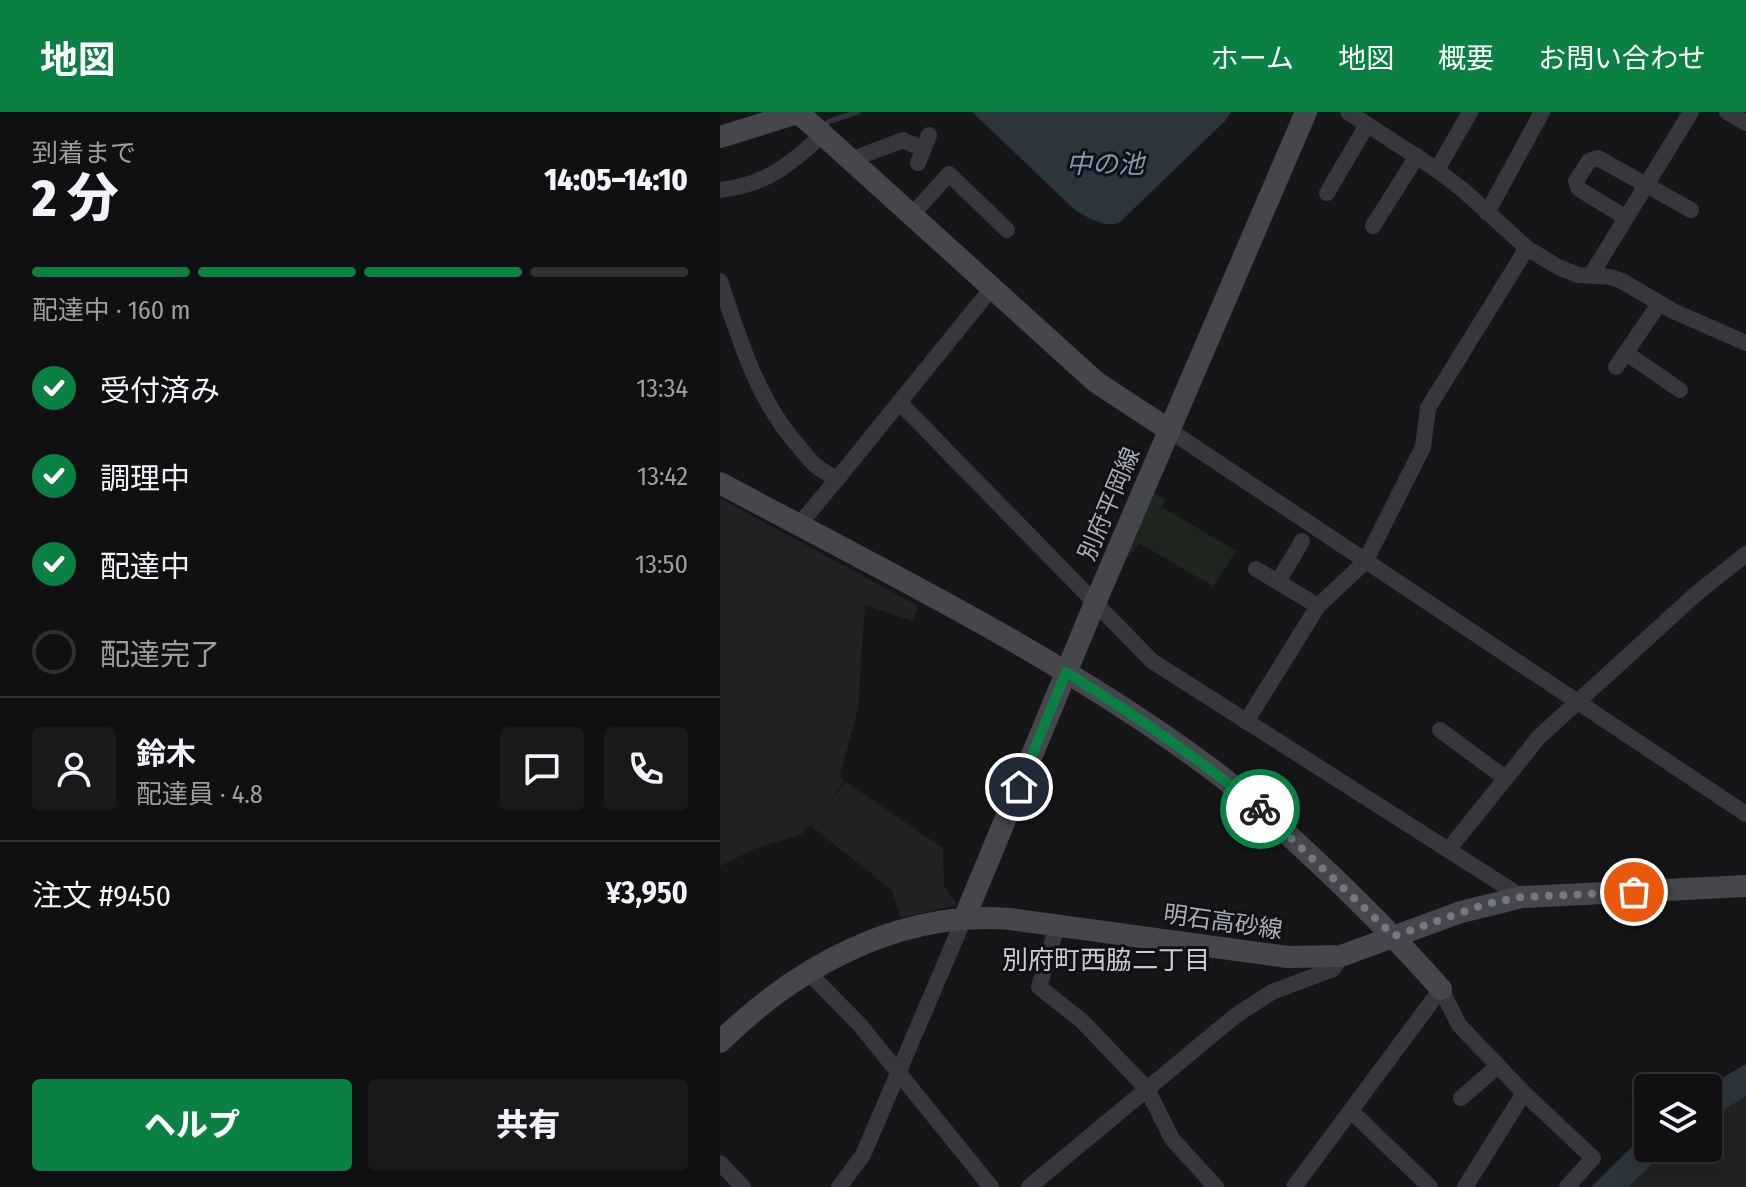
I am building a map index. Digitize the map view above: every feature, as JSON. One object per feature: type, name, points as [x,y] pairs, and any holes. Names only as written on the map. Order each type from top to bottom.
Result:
[{"type":"main road","points":[[720,137],[799,112],[1096,382],[1169,430]]},
{"type":"main road","name":"別府平岡線","points":[[964,919],[1095,603],[1306,112]]},
{"type":"main road","points":[[720,483],[1066,672],[1156,729],[1213,770],[1265,814],[1394,936],[1441,989]]},
{"type":"main road","name":"明石高砂線","points":[[720,1042],[748,1014],[807,971],[855,946],[887,935],[964,919],[990,917],[1288,957],[1341,956],[1474,908],[1522,897],[1746,886]]},
{"type":"street","points":[[1348,112],[1437,170],[1527,248],[1568,272],[1622,281],[1659,304],[1746,343]]},
{"type":"street","points":[[1437,170],[1470,112]]},
{"type":"street","points":[[1487,213],[1542,112]]},
{"type":"street","points":[[1591,275],[1691,112]]},
{"type":"street","points":[[1727,112],[1746,123]]},
{"type":"street","points":[[1327,193],[1367,125]]},
{"type":"street","points":[[720,190],[740,188],[770,177],[822,135]]},
{"type":"street","points":[[850,160],[903,140],[923,149]]},
{"type":"street","points":[[1373,226],[1417,156]]},
{"type":"street","points":[[1625,217],[1579,189],[1576,181],[1589,161],[1598,158],[1691,210]]},
{"type":"street","points":[[911,216],[949,174],[1007,230]]},
{"type":"street","points":[[1246,722],[1318,606],[1365,562],[1423,447],[1428,408],[1527,248]]},
{"type":"street","points":[[720,281],[749,368],[769,407],[782,428],[822,473],[838,478]]},
{"type":"street","points":[[799,525],[991,289]]},
{"type":"street","points":[[1659,304],[1621,360],[1668,372],[1680,390]]},
{"type":"street","points":[[899,402],[1152,661],[1522,897]]},
{"type":"street","points":[[1169,430],[1746,814]]},
{"type":"street","points":[[1278,582],[1302,541]]},
{"type":"street","points":[[1448,850],[1539,737],[1696,594],[1746,554]]},
{"type":"street","points":[[1256,569],[1318,606]]},
{"type":"street","points":[[1440,730],[1451,748],[1505,778]]},
{"type":"street","points":[[839,1187],[863,1155],[964,919]]},
{"type":"street","points":[[1057,926],[1039,987],[1082,1021],[1147,1089],[1172,1139],[1216,1187]]},
{"type":"street","points":[[1029,1187],[1235,1016],[1272,992],[1333,969],[1341,956]]},
{"type":"street","points":[[807,971],[860,1025],[991,1187]]},
{"type":"street","points":[[1294,1187],[1441,989],[1459,1025],[1524,1093],[1593,1158],[1567,1187]]},
{"type":"street","points":[[1461,1098],[1498,1066]]},
{"type":"street","points":[[1465,1187],[1524,1093]]},
{"type":"street","points":[[1352,1112],[1430,1187]]},
{"type":"street","points":[[720,1163],[743,1187]]},
{"type":"shaded area","points":[[1152,492],[1166,500],[1162,507],[1236,551],[1213,586],[1139,543],[1122,565]]},
{"type":"shaded area","points":[[720,498],[918,606],[913,621],[865,605],[858,709],[840,774],[844,782],[826,806],[846,782],[943,848],[944,885],[957,905],[900,918],[892,890],[811,826],[814,821],[801,834],[754,849],[720,866]]},
{"type":"shaded area","points":[[1746,1096],[1746,1187],[1628,1187],[1654,1162],[1722,1162],[1722,1111]]},
{"type":"water","name":"中の池","points":[[972,112],[1231,112],[1120,222],[1109,224],[1097,222],[1075,210]]},
{"type":"water","points":[[1746,1064],[1746,1096],[1722,1111],[1722,1078]]},
{"type":"water","points":[[1634,1145],[1634,1162],[1654,1162],[1628,1187],[1591,1187]]},
{"type":"waterway","points":[[822,126],[858,112]]},
{"type":"way so far","points":[[1260,809],[1394,936],[1486,904],[1522,897],[1634,892]]},
{"type":"district","name":"別府町西脇二丁目","points":[[1106,960]]},
{"type":"route","points":[[1019,787],[1066,672],[1156,729],[1260,809]]}]
